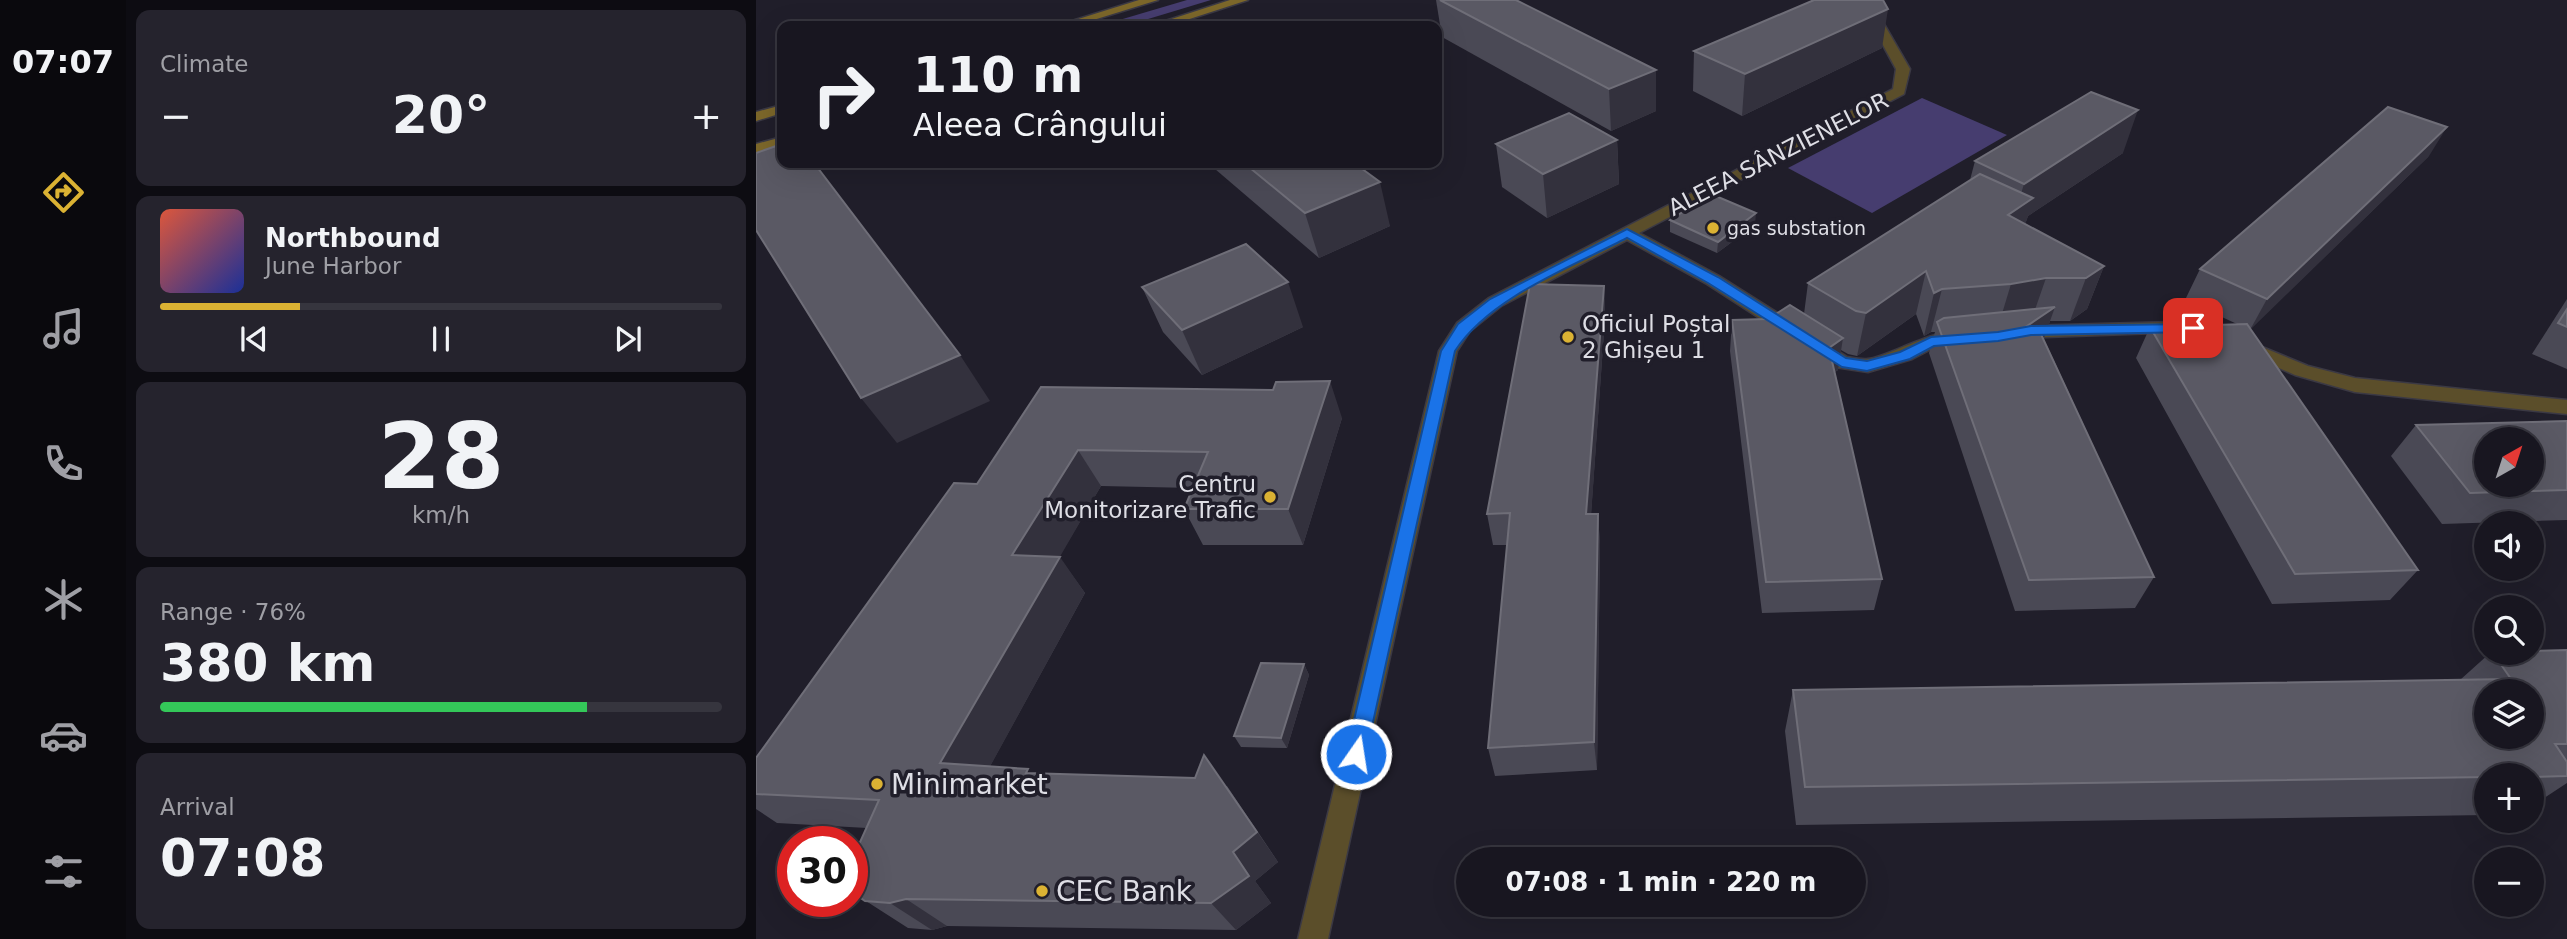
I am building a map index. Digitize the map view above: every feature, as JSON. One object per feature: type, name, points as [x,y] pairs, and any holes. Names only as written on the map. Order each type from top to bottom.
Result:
[{"type":"main road","points":[[1079,21],[1152,0]]},
{"type":"main road","points":[[1173,21],[1242,0]]},
{"type":"main road","points":[[756,117],[777,111]]},
{"type":"main road","points":[[756,149],[777,143]]},
{"type":"street","name":"ALEEA SÂNZIENELOR","points":[[1313,939],[1448,351],[1463,327],[1495,302],[1899,91],[1903,69],[1866,2]]},
{"type":"street","points":[[1627,233],[1713,280],[1842,363],[1867,366],[1905,355],[1931,341],[1992,337],[2031,330],[2193,328]]},
{"type":"street","points":[[2229,339],[2302,371],[2355,385],[2567,407]]},
{"type":"shaded area","points":[[1187,0],[1211,0],[1142,21],[1116,21]]},
{"type":"shaded area","points":[[1922,98],[2007,135],[1872,213],[1788,168]]},
{"type":"building","points":[[1440,0],[1516,0],[1656,70],[1609,89]]},
{"type":"building","points":[[1814,0],[1883,0],[1888,9],[1745,74],[1694,51]]},
{"type":"building","points":[[2091,92],[2138,110],[2024,184],[1975,161]]},
{"type":"building","points":[[2388,107],[2447,127],[2267,299],[2200,269]]},
{"type":"building","points":[[1569,113],[1617,140],[1543,174],[1496,144]]},
{"type":"building","points":[[777,146],[777,168],[818,168],[960,355],[861,398],[756,230],[756,153]]},
{"type":"building","points":[[1250,168],[1361,168],[1380,182],[1305,213]]},
{"type":"building","points":[[1980,174],[2033,198],[2008,215],[2104,266],[2086,278],[2046,278],[2011,284],[1942,289],[1934,293],[1926,271],[1866,313],[1856,311],[1808,283]]},
{"type":"building","points":[[1711,194],[1756,213],[1718,242],[1670,220]]},
{"type":"building","points":[[1246,244],[1288,282],[1182,330],[1142,287]]},
{"type":"building","points":[[1530,284],[1604,286],[1586,514],[1598,514],[1594,742],[1488,748],[1510,513],[1487,514]]},
{"type":"building","points":[[1790,305],[1843,338],[1829,348],[1882,579],[1766,582],[1732,320],[1768,319]]},
{"type":"building","points":[[2055,307],[2021,330],[2039,330],[2154,577],[2029,580],[1937,322],[1944,318]]},
{"type":"building","points":[[2567,309],[2567,327],[2558,323]]},
{"type":"building","points":[[2247,324],[2418,570],[2295,574],[2150,327]]},
{"type":"building","points":[[1330,381],[1288,509],[1184,509],[1208,452],[1078,450],[1012,555],[1060,557],[940,763],[1028,769],[1026,773],[1195,778],[1204,755],[1257,832],[1233,852],[1249,876],[1211,903],[906,899],[890,903],[868,901],[867,826],[879,800],[756,794],[756,758],[954,483],[977,484],[1041,387],[1273,390],[1276,382]]},
{"type":"building","points":[[2567,421],[2567,490],[2544,491],[2544,427],[2474,427],[2474,493],[2470,493],[2416,425]]},
{"type":"building","points":[[2567,650],[2567,744],[2555,744],[2567,762],[2567,776],[2544,777],[2544,763],[2474,763],[2474,777],[1805,787],[1793,690],[2474,680],[2474,749],[2544,749],[2544,679],[2511,679],[2501,665],[2544,665],[2544,651]]},
{"type":"building","points":[[1261,663],[1304,664],[1281,738],[1234,736]]},
{"type":"place","name":"gas substation","points":[[1713,228]]},
{"type":"place","name":"Oficiul Poștal 2 Ghișeu 1","points":[[1568,337]]},
{"type":"place","name":"Centru Monitorizare Trafic","points":[[1270,497]]},
{"type":"place","name":"Minimarket","points":[[877,784]]},
{"type":"place","name":"CEC Bank","points":[[1042,891]]},
{"type":"route","points":[[1356,754],[1448,351],[1463,327],[1495,302],[1627,233],[1713,280],[1788,331],[1842,363],[1867,366],[1905,355],[1931,341],[1998,336],[2031,330],[2193,328]]}]
